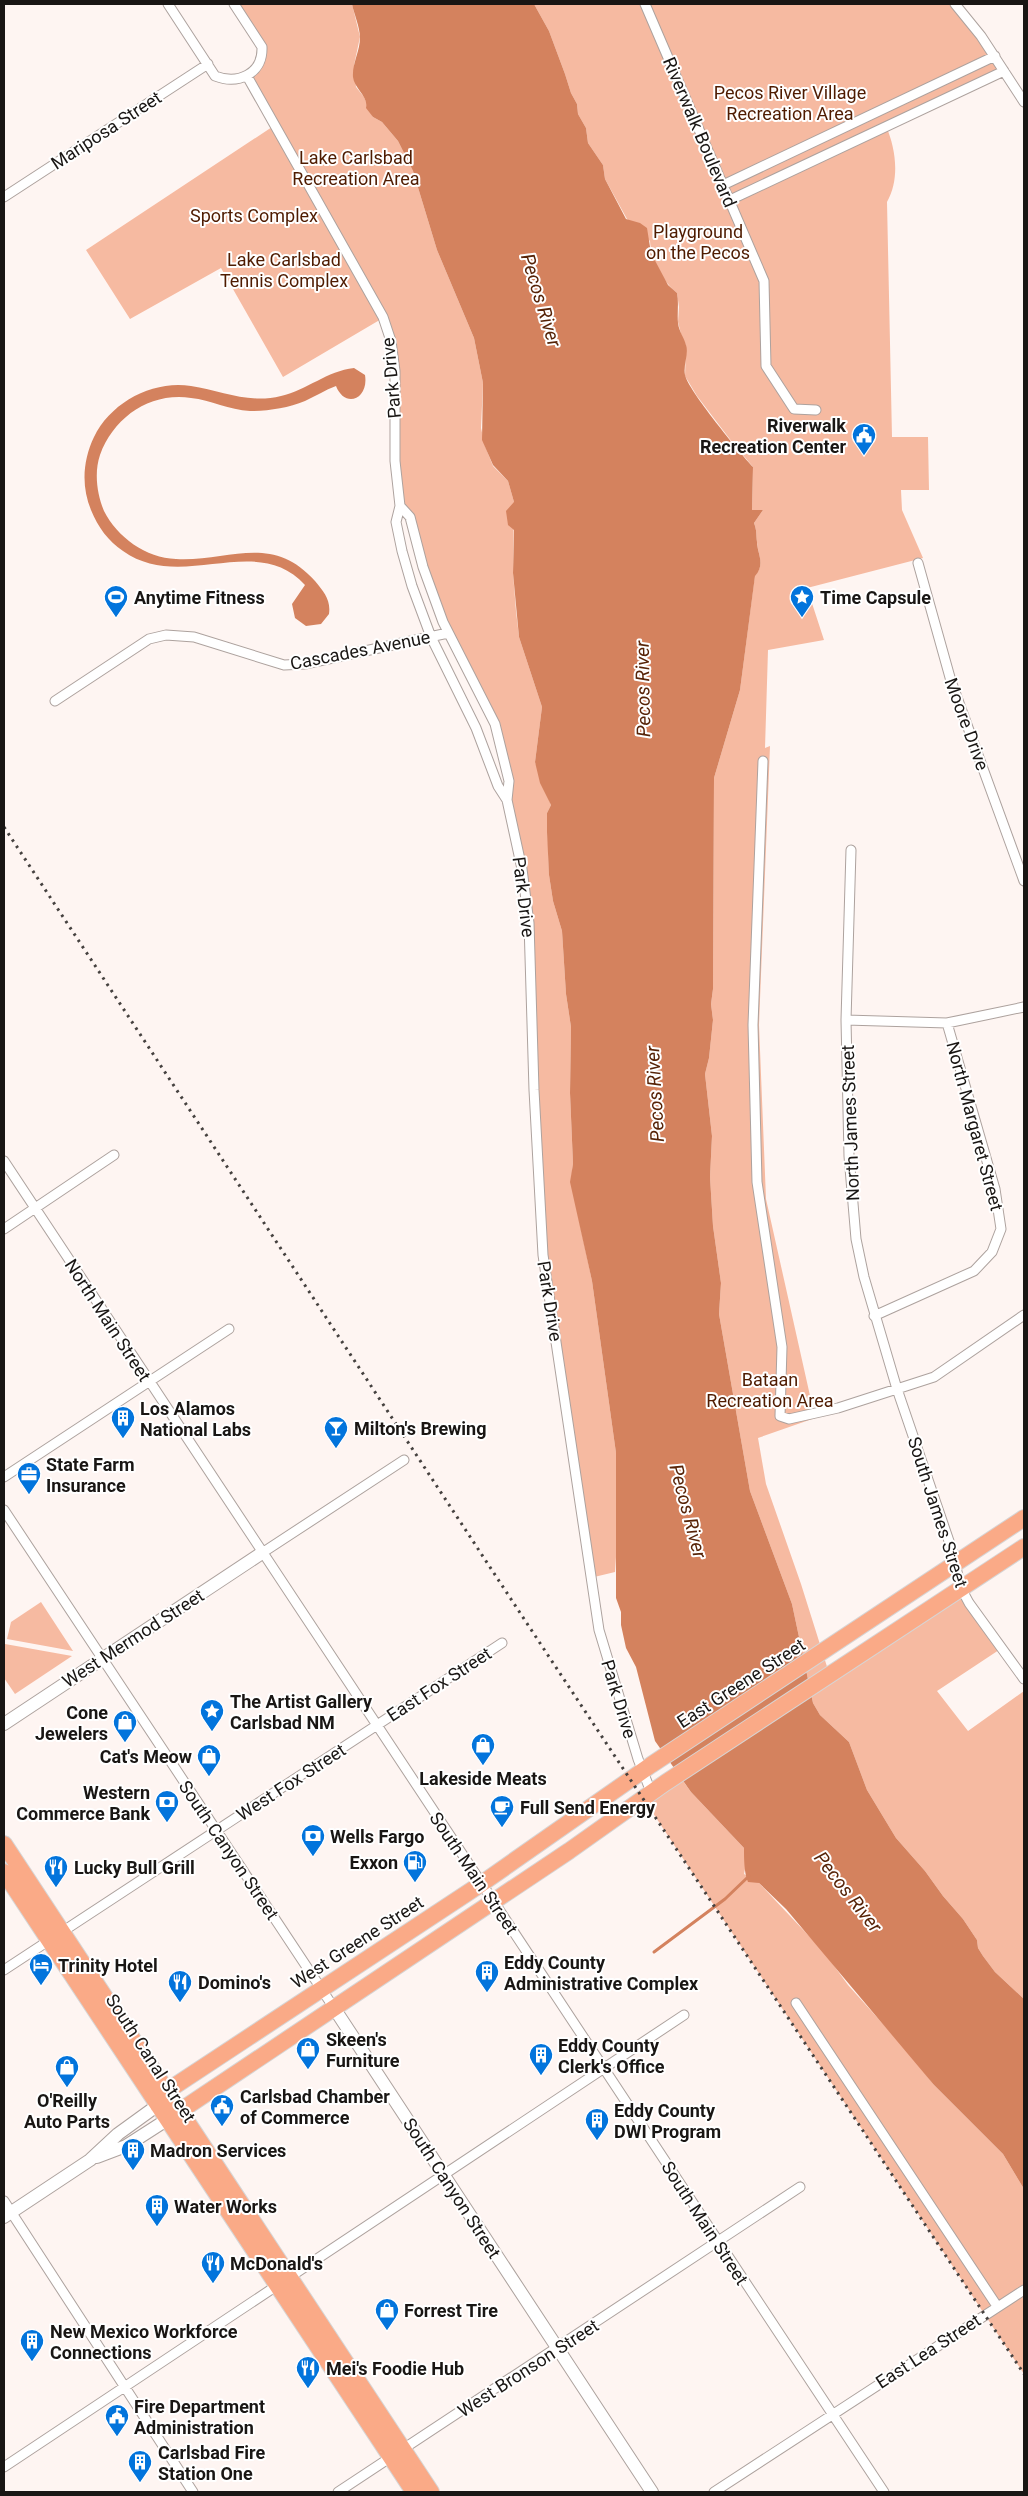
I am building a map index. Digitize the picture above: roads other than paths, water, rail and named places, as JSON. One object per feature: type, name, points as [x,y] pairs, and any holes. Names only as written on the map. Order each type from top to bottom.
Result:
[{"type":"highway","name":"East Greene Street","points":[[481,1884],[650,1766],[840,1642],[1024,1518]]},
{"type":"highway","points":[[494,1902],[651,1792],[1024,1547]]},
{"type":"highway","name":"South Canal Street","points":[[4,1844],[55,1936],[158,2105],[174,2115]]},
{"type":"highway","name":"South Canal Street","points":[[4,1872],[55,1936],[167,2091],[174,2115],[398,2455],[431,2492]]},
{"type":"highway","name":"West Greene Street","points":[[158,2105],[167,2091],[481,1884]]},
{"type":"highway","name":"West Greene Street","points":[[174,2115],[494,1902]]},
{"type":"highway","name":"South Canal Street","points":[[398,2455],[414,2492]]},
{"type":"street","points":[[168,4],[215,76],[236,80],[247,76],[260,63],[262,47],[234,4]]},
{"type":"street","name":"Riverwalk Boulevard","points":[[645,4],[764,281],[766,366],[794,409],[816,410]]},
{"type":"street","points":[[954,4],[995,56],[1024,102]]},
{"type":"street","points":[[723,185],[995,56]]},
{"type":"street","name":"Mariposa Street","points":[[4,197],[208,64]]},
{"type":"street","points":[[730,200],[1004,71]]},
{"type":"street","name":"Park Drive","points":[[247,76],[385,322],[391,341],[395,371],[395,461],[400,506],[396,522],[402,551],[412,586],[431,637],[479,735],[498,786],[508,800]]},
{"type":"street","points":[[874,114],[880,129]]},
{"type":"street","name":"Park Drive","points":[[400,506],[410,517],[422,567],[448,633],[495,724],[509,781],[508,800],[522,869],[529,923],[534,1090],[543,1255],[578,1475],[594,1604],[607,1661],[650,1766],[651,1792]]},
{"type":"street","name":"Moore Drive","points":[[918,563],[951,681],[1024,881]]},
{"type":"street","name":"Cascades Avenue","points":[[55,701],[155,636],[178,635],[194,637],[284,665],[305,664],[448,633]]},
{"type":"street","points":[[763,761],[753,1025],[757,1182],[782,1347],[779,1413],[782,1418],[789,1419],[813,1414],[934,1377],[1024,1316]]},
{"type":"street","name":"North James Street","points":[[851,850],[846,1020],[851,1198],[856,1239],[874,1316],[897,1389]]},
{"type":"street","points":[[846,1020],[947,1023],[1024,1007]]},
{"type":"street","name":"North Margaret Street","points":[[874,1316],[974,1271],[992,1252],[1001,1229],[995,1189],[947,1023]]},
{"type":"street","points":[[4,1229],[114,1155]]},
{"type":"street","name":"North Main Street","points":[[4,1161],[262,1553]]},
{"type":"street","points":[[4,1477],[229,1330]]},
{"type":"street","name":"South James Street","points":[[897,1389],[956,1565],[961,1588],[1024,1678]]},
{"type":"street","points":[[262,1553],[404,1460]]},
{"type":"street","name":"South Canyon Street","points":[[4,1510],[445,2175],[652,2492]]},
{"type":"street","name":"West Mermod Street","points":[[4,1724],[262,1553]]},
{"type":"street","name":"South Main Street","points":[[262,1553],[884,2492]]},
{"type":"street","name":"East Fox Street","points":[[376,1726],[502,1643]]},
{"type":"street","name":"West Fox Street","points":[[4,1970],[376,1726]]},
{"type":"street","points":[[796,2003],[997,2306]]},
{"type":"street","points":[[4,2467],[684,2015]]},
{"type":"street","name":"West Greene Street","points":[[7,2215],[90,2160],[118,2134],[158,2105]]},
{"type":"street","name":"West Greene Street","points":[[90,2160],[126,2146],[174,2115]]},
{"type":"street","name":"West Bronson Street","points":[[338,2492],[398,2455],[800,2187]]},
{"type":"street","points":[[4,2202],[7,2215],[125,2387],[193,2492]]},
{"type":"street","name":"East Lea Street","points":[[714,2492],[1024,2290]]},
{"type":"water","name":"Pecos River","points":[[352,4],[534,4],[549,31],[571,93],[577,104],[578,114],[586,128],[588,143],[603,165],[605,179],[626,219],[640,223],[647,228],[651,253],[668,285],[677,293],[680,332],[687,348],[685,375],[688,383],[715,421],[753,467],[752,510],[763,510],[754,523],[760,567],[755,576],[740,690],[714,778],[713,989],[711,1004],[713,1020],[709,1058],[705,1074],[712,1136],[710,1177],[713,1226],[721,1283],[719,1314],[750,1491],[792,1604],[813,1703],[820,1715],[849,1742],[867,1790],[896,1838],[963,1919],[977,1940],[978,1948],[995,1972],[1024,1999],[1024,2189],[1003,2154],[934,2085],[786,1909],[759,1883],[748,1882],[745,1870],[744,1848],[691,1792],[655,1741],[636,1667],[626,1648],[621,1625],[621,1612],[616,1598],[616,1453],[592,1281],[570,1182],[573,1164],[570,1093],[571,1027],[566,994],[562,931],[553,901],[549,875],[547,813],[551,805],[540,783],[535,762],[542,707],[519,637],[513,573],[514,530],[508,525],[506,511],[514,502],[508,481],[493,465],[482,440],[483,383],[474,338],[437,250],[413,171],[398,141],[382,122],[373,117],[366,108],[365,100],[354,81],[354,67],[359,48],[360,34]]},
{"type":"water","points":[[354,368],[365,375],[365,383],[360,395],[350,399],[340,393],[336,386],[305,401],[285,407],[264,410],[242,410],[191,398],[176,397],[148,403],[135,410],[114,429],[100,455],[97,469],[98,491],[104,511],[117,529],[134,544],[154,555],[176,559],[195,559],[249,553],[266,553],[282,557],[299,566],[315,581],[326,596],[329,604],[329,614],[321,624],[306,626],[295,618],[292,604],[305,585],[286,570],[264,563],[241,562],[169,566],[146,562],[123,551],[100,528],[86,492],[85,473],[87,455],[101,425],[122,404],[148,390],[177,385],[191,386],[247,398],[269,398],[300,390],[335,373]]},
{"type":"waterway","points":[[654,1952],[725,1899],[749,1876]]},
{"type":"railway","points":[[4,827],[528,1625],[1024,2374]]},
{"type":"place","name":"Riverwalk Recreation Center","points":[[864,456]]},
{"type":"place","name":"Anytime Fitness","points":[[116,618]]},
{"type":"place","name":"Time Capsule","points":[[802,618]]},
{"type":"place","name":"Los Alamos National Labs","points":[[123,1439]]},
{"type":"place","name":"Milton's Brewing","points":[[336,1449]]},
{"type":"place","name":"State Farm Insurance","points":[[29,1495]]},
{"type":"place","name":"The Artist Gallery Carlsbad NM","points":[[212,1732]]},
{"type":"place","name":"Cone Jewelers","points":[[125,1743]]},
{"type":"place","name":"Lakeside Meats","points":[[483,1766]]},
{"type":"place","name":"Cat's Meow","points":[[209,1777]]},
{"type":"place","name":"Western Commerce Bank","points":[[167,1823]]},
{"type":"place","name":"Full Send Energy","points":[[502,1828]]},
{"type":"place","name":"Wells Fargo","points":[[313,1857]]},
{"type":"place","name":"Exxon","points":[[415,1883]]},
{"type":"place","name":"Lucky Bull Grill","points":[[56,1888]]},
{"type":"place","name":"Trinity Hotel","points":[[41,1986]]},
{"type":"place","name":"Eddy County Administrative Complex","points":[[487,1993]]},
{"type":"place","name":"Domino's","points":[[180,2003]]},
{"type":"place","name":"Skeen's Furniture","points":[[308,2070]]},
{"type":"place","name":"Eddy County Clerk's Office","points":[[541,2076]]},
{"type":"place","name":"O'Reilly Auto Parts","points":[[67,2088]]},
{"type":"place","name":"Carlsbad Chamber of Commerce","points":[[222,2127]]},
{"type":"place","name":"Eddy County DWI Program","points":[[597,2141]]},
{"type":"place","name":"Madron Services","points":[[133,2171]]},
{"type":"place","name":"Water Works","points":[[157,2227]]},
{"type":"place","name":"McDonald's","points":[[213,2284]]},
{"type":"place","name":"Forrest Tire","points":[[387,2331]]},
{"type":"place","name":"New Mexico Workforce Connections","points":[[32,2362]]},
{"type":"place","name":"Mei's Foodie Hub","points":[[308,2389]]},
{"type":"place","name":"Fire Department Administration","points":[[117,2437]]},
{"type":"place","name":"Carlsbad Fire Station One","points":[[140,2483]]},
{"type":"park label","name":"Pecos River Village Recreation Area","points":[[790,102]]},
{"type":"park label","name":"Lake Carlsbad Recreation Area","points":[[356,167]]},
{"type":"park label","name":"Sports Complex","points":[[254,215]]},
{"type":"park label","name":"Playground on the Pecos","points":[[698,241]]},
{"type":"park label","name":"Lake Carlsbad Tennis Complex","points":[[284,269]]},
{"type":"park label","name":"Bataan Recreation Area","points":[[770,1389]]}]
